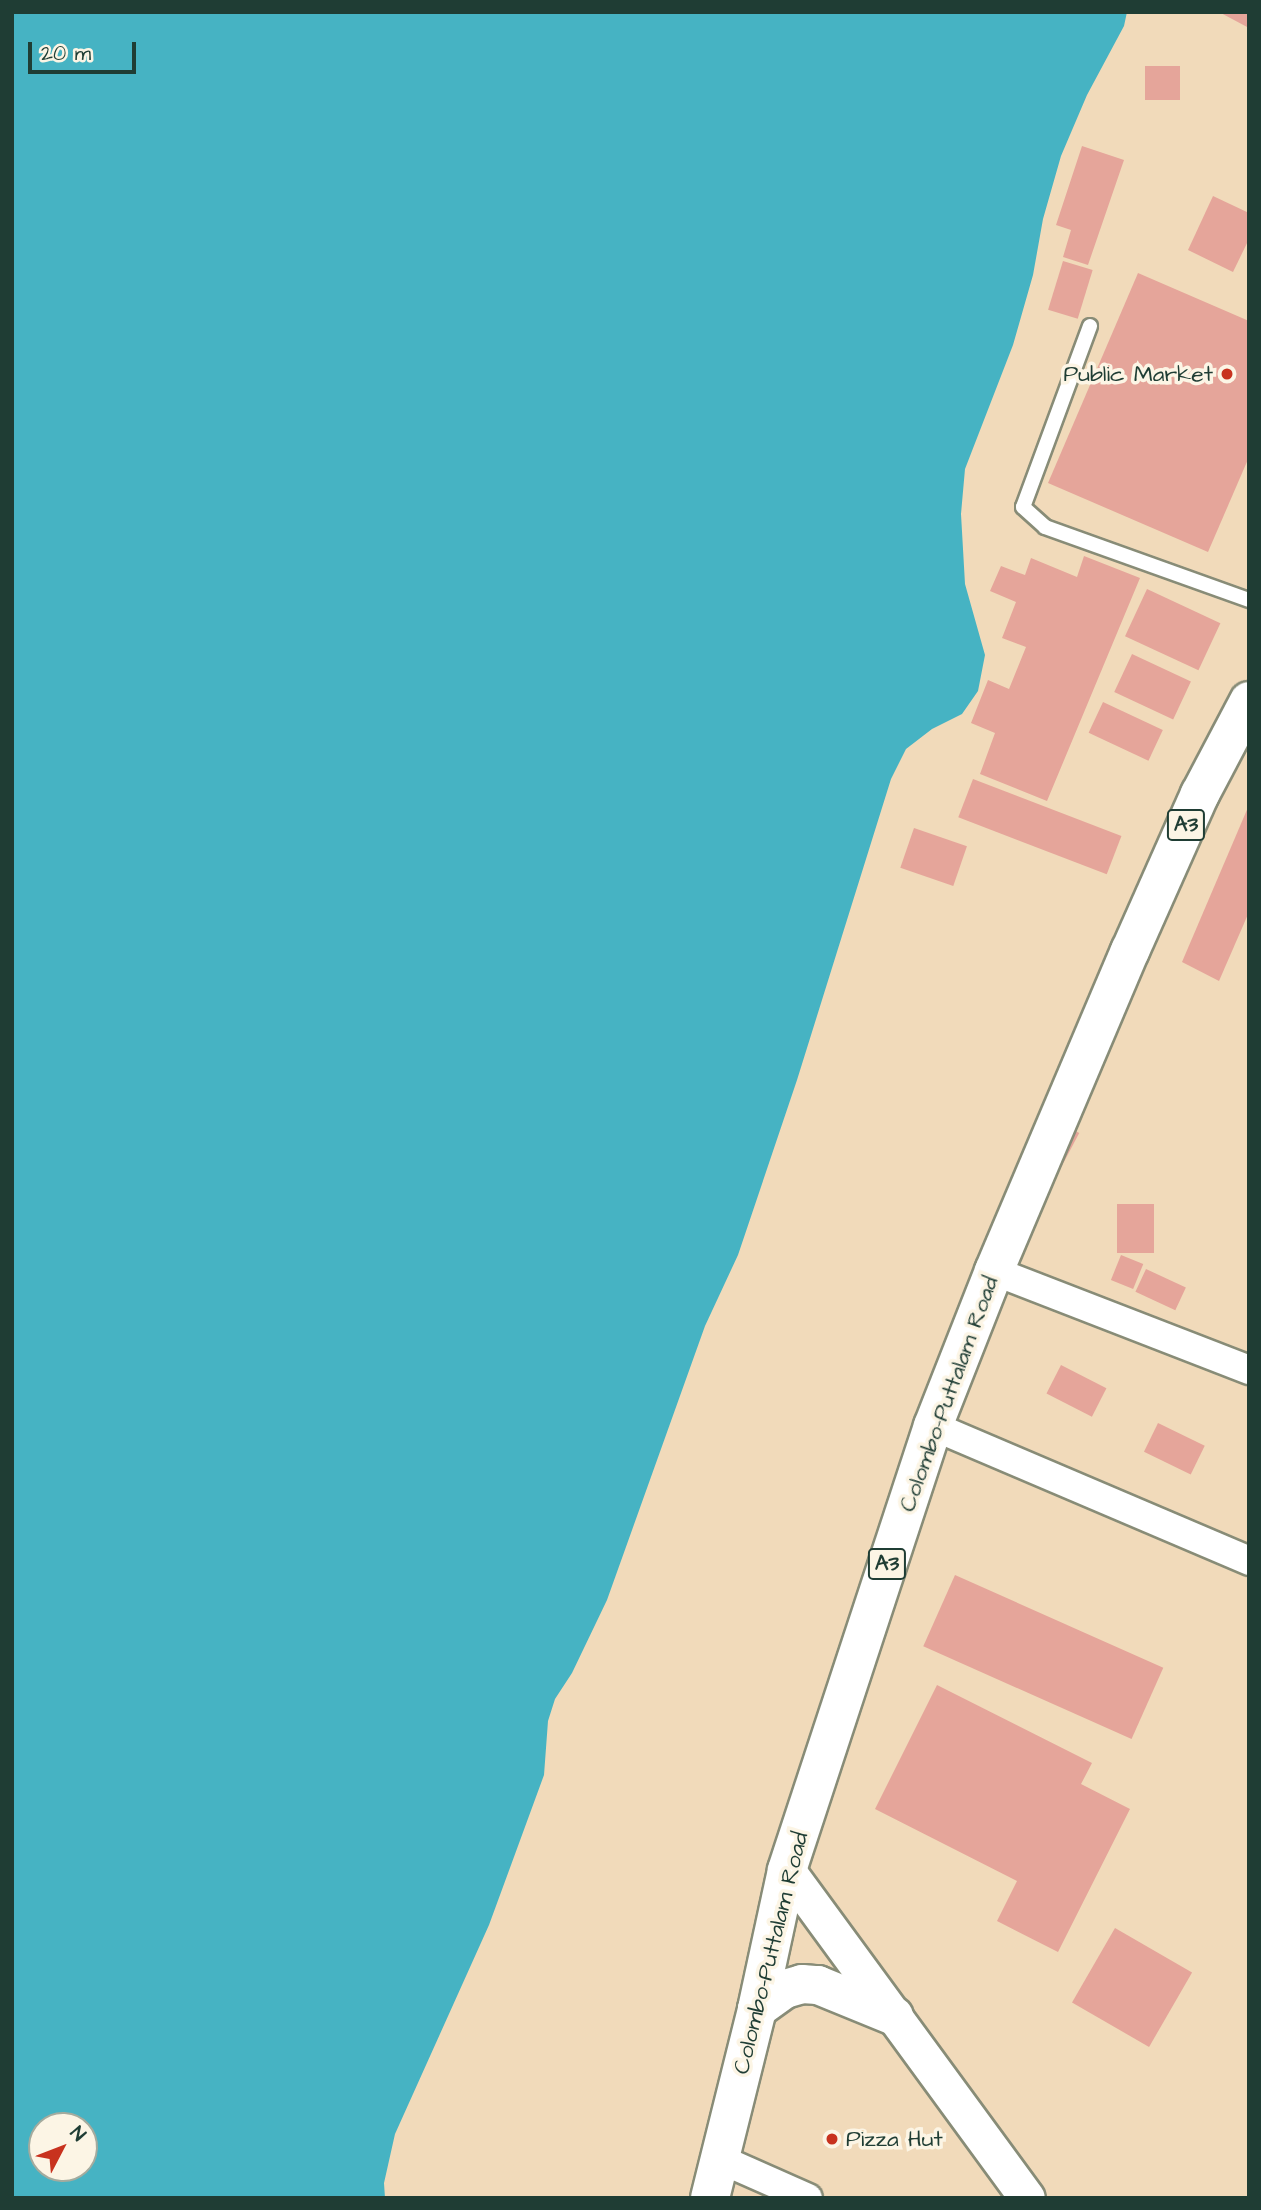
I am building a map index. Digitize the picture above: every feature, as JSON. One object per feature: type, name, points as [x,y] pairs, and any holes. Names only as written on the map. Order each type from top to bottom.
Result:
[{"type":"highway","name":"Colombo-Puttalam Road","points":[[710,2198],[757,2009],[787,1870],[933,1426],[994,1271],[1194,806],[1249,701]]},
{"type":"highway","points":[[757,2009],[786,1989],[802,1984],[818,1985],[894,2016]]},
{"type":"street","points":[[994,1271],[1249,1370]]},
{"type":"street","points":[[933,1426],[1249,1561]]},
{"type":"street","points":[[787,1870],[1027,2198]]},
{"type":"street","points":[[720,2160],[808,2198]]},
{"type":"lane","points":[[1090,326],[1023,507],[1045,527],[1249,600]]},
{"type":"water","points":[[12,12],[1127,12],[1124,26],[1087,95],[1061,156],[1043,219],[1033,275],[1013,345],[965,469],[961,514],[965,584],[985,655],[978,691],[962,714],[932,729],[906,749],[891,779],[797,1080],[738,1255],[705,1326],[607,1600],[572,1673],[555,1699],[548,1721],[544,1775],[489,1925],[395,2134],[384,2183],[385,2198],[12,2198]]},
{"type":"building","points":[[1219,12],[1249,12],[1249,28]]},
{"type":"building","points":[[1145,66],[1180,66],[1180,100],[1145,100]]},
{"type":"building","points":[[1082,146],[1124,160],[1088,265],[1063,257],[1071,230],[1056,225]]},
{"type":"building","points":[[1213,196],[1249,213],[1249,239],[1233,272],[1188,250]]},
{"type":"building","points":[[1063,261],[1093,270],[1078,319],[1048,310]]},
{"type":"building","points":[[1138,273],[1249,321],[1249,457],[1208,552],[1048,483]]},
{"type":"building","points":[[1084,556],[1140,578],[1047,801],[980,774],[995,733],[971,723],[988,680],[1009,689],[1026,647],[1002,638],[1016,602],[990,591],[1001,566],[1025,575],[1031,558],[1077,577]]},
{"type":"building","points":[[1147,589],[1220,623],[1198,670],[1125,636]]},
{"type":"building","points":[[1132,654],[1191,681],[1173,720],[1114,692]]},
{"type":"building","points":[[1103,702],[1163,730],[1148,761],[1089,733]]},
{"type":"building","points":[[973,779],[1121,836],[1107,874],[958,817]]},
{"type":"building","points":[[1249,805],[1249,912],[1219,981],[1182,962]]},
{"type":"building","points":[[914,828],[967,846],[953,886],[900,868]]},
{"type":"building","points":[[1066,1126],[1079,1133],[1057,1175],[1043,1168]]},
{"type":"building","points":[[1117,1204],[1154,1204],[1154,1253],[1117,1253]]},
{"type":"building","points":[[1121,1255],[1143,1264],[1133,1289],[1111,1280]]},
{"type":"building","points":[[1146,1269],[1186,1288],[1175,1310],[1135,1292]]},
{"type":"building","points":[[1061,1365],[1106,1388],[1092,1417],[1046,1394]]},
{"type":"building","points":[[1158,1423],[1205,1446],[1191,1475],[1144,1452]]},
{"type":"building","points":[[955,1575],[1163,1668],[1132,1739],[923,1646]]},
{"type":"building","points":[[937,1685],[1092,1763],[1081,1784],[1130,1809],[1058,1952],[997,1921],[1017,1881],[875,1809]]},
{"type":"building","points":[[1115,1928],[1192,1972],[1149,2047],[1072,2002]]},
{"type":"place","name":"Public Market","points":[[1227,374]]},
{"type":"place","name":"Pizza Hut","points":[[832,2139]]}]
